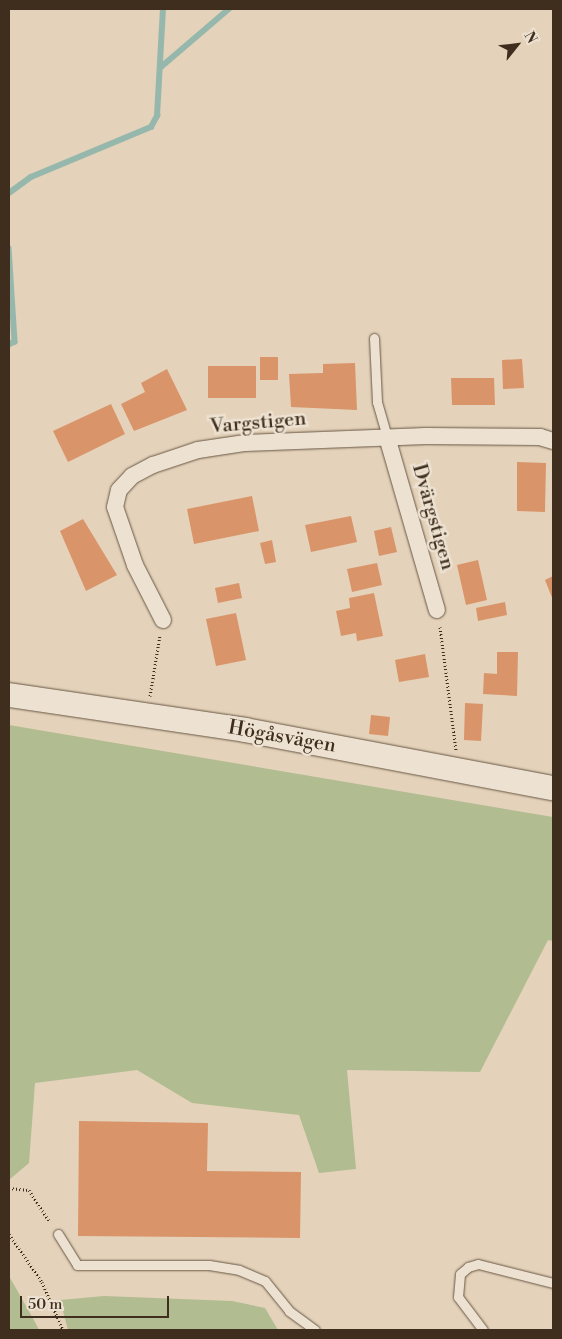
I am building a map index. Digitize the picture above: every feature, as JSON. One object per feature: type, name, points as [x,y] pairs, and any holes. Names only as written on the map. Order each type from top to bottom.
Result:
[{"type":"street","name":"Vargstigen","points":[[163,620],[118,525],[115,507],[119,490],[132,476],[198,450],[245,443],[387,437],[540,437],[553,441]]},
{"type":"street","name":"Dvärgstigen","points":[[387,437],[437,610]]},
{"type":"street","name":"Högåsvägen","points":[[9,695],[146,715],[553,788]]},
{"type":"lane","points":[[374,338],[377,402],[387,437]]},
{"type":"lane","points":[[58,1234],[77,1265],[208,1265],[239,1270],[265,1281],[289,1311],[315,1330]]},
{"type":"lane","points":[[482,1330],[458,1297],[460,1274],[468,1267],[478,1264],[553,1283]]},
{"type":"path","points":[[437,610],[458,770]]},
{"type":"path","points":[[146,715],[163,620]]},
{"type":"path","points":[[9,1188],[29,1190],[58,1234]]},
{"type":"path","points":[[9,1234],[42,1282],[63,1330]]},
{"type":"green space","points":[[9,725],[553,817],[553,941],[548,940],[480,1072],[347,1070],[356,1169],[319,1173],[299,1115],[192,1103],[137,1070],[35,1083],[29,1163],[9,1180]]},
{"type":"green space","points":[[9,1276],[35,1322],[39,1330],[9,1330]]},
{"type":"green space","points":[[104,1296],[232,1301],[265,1308],[278,1330],[68,1330],[60,1300]]},
{"type":"building","points":[[260,357],[278,357],[278,380],[260,380]]},
{"type":"building","points":[[522,359],[524,388],[503,389],[502,360]]},
{"type":"building","points":[[355,363],[357,410],[291,407],[289,374],[323,373],[323,364]]},
{"type":"building","points":[[208,366],[256,366],[256,398],[208,398]]},
{"type":"building","points":[[167,369],[187,410],[134,431],[121,404],[145,392],[141,383]]},
{"type":"building","points":[[451,378],[494,378],[495,405],[452,405]]},
{"type":"building","points":[[111,404],[125,434],[68,462],[53,431]]},
{"type":"building","points":[[517,462],[546,463],[545,512],[517,511]]},
{"type":"building","points":[[252,496],[259,531],[194,544],[187,509]]},
{"type":"building","points":[[351,516],[357,542],[311,552],[305,525]]},
{"type":"building","points":[[83,519],[117,575],[86,591],[60,531]]},
{"type":"building","points":[[391,527],[397,552],[379,556],[374,531]]},
{"type":"building","points":[[272,540],[276,562],[265,564],[260,543]]},
{"type":"building","points":[[478,560],[487,600],[466,605],[457,565]]},
{"type":"building","points":[[377,563],[382,585],[352,592],[347,569]]},
{"type":"building","points":[[553,576],[553,600],[545,580]]},
{"type":"building","points":[[239,583],[242,598],[218,603],[215,588]]},
{"type":"building","points":[[374,593],[383,636],[357,641],[356,633],[341,636],[336,611],[350,608],[349,598]]},
{"type":"building","points":[[505,602],[507,615],[478,621],[476,608]]},
{"type":"building","points":[[236,613],[246,660],[216,666],[206,619]]},
{"type":"building","points":[[497,652],[518,652],[517,696],[483,694],[484,673],[497,674]]},
{"type":"building","points":[[425,654],[429,677],[399,682],[395,660]]},
{"type":"building","points":[[465,703],[483,704],[481,741],[464,740]]},
{"type":"building","points":[[371,715],[390,717],[388,736],[369,734]]},
{"type":"building","points":[[79,1121],[208,1123],[207,1171],[301,1172],[300,1238],[78,1236]]},
{"type":"waterway","points":[[9,193],[31,177],[151,127],[157,116],[163,9]]},
{"type":"waterway","points":[[161,67],[229,9]]},
{"type":"waterway","points":[[9,248],[15,342],[9,345]]}]
